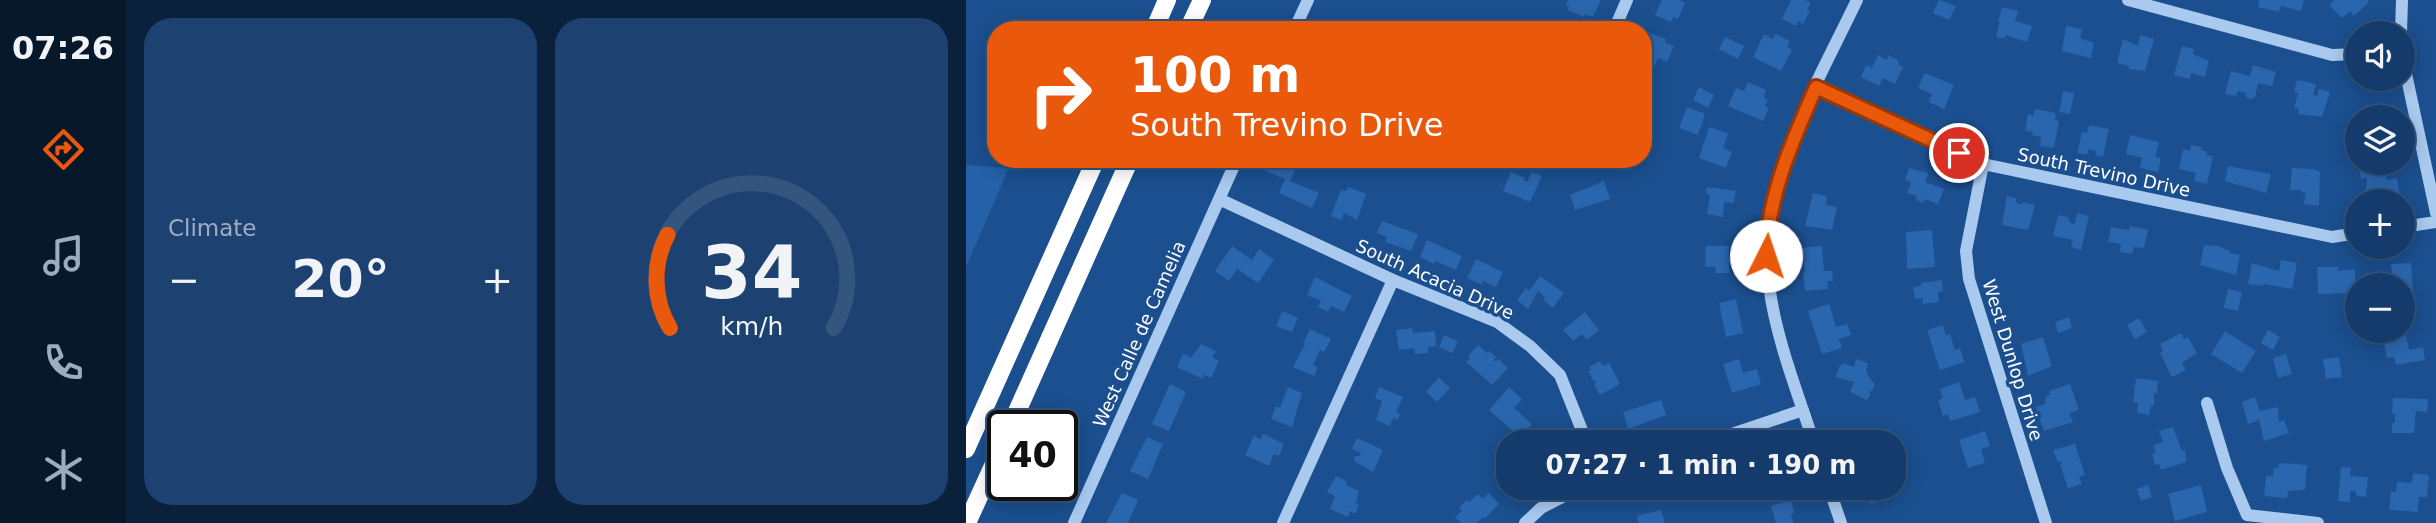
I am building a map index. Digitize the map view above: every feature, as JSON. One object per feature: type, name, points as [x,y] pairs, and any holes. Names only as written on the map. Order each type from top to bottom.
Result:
[{"type":"highway","points":[[1158,21],[1167,0]]},
{"type":"highway","points":[[1192,21],[1202,0]]},
{"type":"highway","points":[[966,449],[1092,168]]},
{"type":"highway","points":[[1018,410],[1126,168]]},
{"type":"highway","points":[[967,523],[987,479]]},
{"type":"street","points":[[1299,21],[1308,0]]},
{"type":"street","points":[[1618,21],[1628,0]]},
{"type":"street","points":[[1810,430],[1772,307],[1768,283],[1767,234],[1782,166],[1857,0]]},
{"type":"street","points":[[2128,0],[2332,55],[2345,54]]},
{"type":"street","points":[[2401,21],[2402,0]]},
{"type":"street","name":"South Trevino Drive","points":[[1816,87],[1983,164],[2332,237],[2345,235]]},
{"type":"street","points":[[2410,91],[2436,213]]},
{"type":"street","name":"West Dunlop Drive","points":[[1983,164],[1966,251],[1969,279],[2046,523]]},
{"type":"street","name":"West Calle de Camelia","points":[[1074,523],[1233,168]]},
{"type":"street","name":"South Acacia Drive","points":[[1219,199],[1393,280],[1496,323],[1530,346],[1560,375],[1582,430]]},
{"type":"street","points":[[2415,225],[2436,222]]},
{"type":"street","points":[[1283,523],[1393,280]]},
{"type":"street","points":[[2207,403],[2227,468],[2247,515],[2318,523]]},
{"type":"street","points":[[1744,430],[1803,410]]},
{"type":"street","points":[[1525,523],[1541,508],[1557,500]]},
{"type":"street","points":[[1833,500],[1841,523]]},
{"type":"shaded area","points":[[966,165],[1009,168],[966,267]]},
{"type":"building","points":[[1568,0],[1601,0],[1593,17],[1585,14],[1584,17],[1568,10]]},
{"type":"building","points":[[1662,0],[1679,0],[1685,3],[1678,19],[1673,17],[1671,22],[1655,15]]},
{"type":"building","points":[[1791,0],[1811,3],[1803,24],[1798,21],[1796,26],[1782,19]]},
{"type":"building","points":[[1939,0],[1956,6],[1949,20],[1933,13]]},
{"type":"building","points":[[2259,0],[2304,0],[2301,11],[2281,6],[2279,12],[2258,7]]},
{"type":"building","points":[[2334,0],[2369,2],[2354,16],[2350,11],[2342,18],[2329,5]]},
{"type":"building","points":[[2002,7],[2018,11],[2015,21],[2032,26],[2027,42],[2006,35],[2005,38],[1998,38],[1996,35]]},
{"type":"building","points":[[2066,26],[2082,29],[2080,38],[2094,43],[2091,58],[2062,51]]},
{"type":"building","points":[[1652,34],[1666,39],[1665,43],[1674,46],[1667,62],[1658,58],[1653,70]]},
{"type":"building","points":[[1764,34],[1773,39],[1775,34],[1790,41],[1787,47],[1792,50],[1781,71],[1753,57]]},
{"type":"building","points":[[2140,35],[2154,39],[2145,71],[2128,69],[2129,66],[2117,63],[2123,39],[2138,46]]},
{"type":"building","points":[[1725,37],[1744,46],[1738,59],[1719,49]]},
{"type":"building","points":[[2182,46],[2194,49],[2193,54],[2209,61],[2205,77],[2191,73],[2190,79],[2174,75]]},
{"type":"building","points":[[1878,55],[1887,60],[1888,55],[1899,61],[1898,65],[1903,67],[1895,84],[1883,78],[1879,86],[1861,77],[1866,65],[1872,68]]},
{"type":"building","points":[[2253,65],[2276,72],[2272,86],[2258,83],[2255,97],[2251,99],[2247,98],[2246,93],[2238,91],[2236,96],[2225,94],[2231,71],[2250,76]]},
{"type":"building","points":[[1925,73],[1954,85],[1944,109],[1929,102],[1932,94],[1918,88]]},
{"type":"building","points":[[2297,80],[2316,84],[2313,95],[2317,96],[2319,89],[2330,92],[2322,117],[2298,114],[2299,109],[2294,108],[2298,93],[2294,92]]},
{"type":"building","points":[[1748,82],[1766,90],[1764,98],[1768,100],[1765,106],[1769,108],[1763,121],[1728,106],[1736,88],[1744,91]]},
{"type":"building","points":[[1699,87],[1714,95],[1708,108],[1693,100]]},
{"type":"building","points":[[2063,91],[2074,93],[2070,114],[2059,112]]},
{"type":"building","points":[[1687,107],[1705,114],[1698,135],[1679,128]]},
{"type":"building","points":[[2035,109],[2056,113],[2055,120],[2059,121],[2054,148],[2040,146],[2041,137],[2025,131],[2028,114],[2034,116]]},
{"type":"building","points":[[2089,125],[2109,129],[2103,157],[2095,155],[2096,151],[2089,149],[2087,155],[2077,153],[2082,132],[2087,133]]},
{"type":"building","points":[[1709,127],[1728,133],[1723,148],[1732,152],[1726,168],[1699,158]]},
{"type":"building","points":[[2130,135],[2159,142],[2155,157],[2161,158],[2158,172],[2140,168],[2142,158],[2126,154]]},
{"type":"building","points":[[2191,145],[2202,147],[2201,150],[2207,152],[2206,155],[2213,156],[2207,184],[2194,181],[2196,173],[2179,169],[2183,149],[2190,151]]},
{"type":"building","points":[[2228,166],[2271,174],[2266,193],[2225,181]]},
{"type":"building","points":[[1267,168],[1295,168],[1290,181],[1319,193],[1312,208],[1279,193],[1285,179],[1266,171]]},
{"type":"building","points":[[1909,168],[1928,173],[1925,182],[1944,189],[1938,204],[1925,199],[1923,203],[1916,200],[1917,196],[1907,193],[1911,182],[1905,180]]},
{"type":"building","points":[[2292,168],[2320,172],[2319,206],[2304,204],[2306,193],[2301,192],[2302,190],[2290,190]]},
{"type":"building","points":[[1511,172],[1525,178],[1527,182],[1532,172],[1542,176],[1530,202],[1503,191]]},
{"type":"building","points":[[2360,175],[2386,175],[2387,180],[2397,178],[2399,189],[2366,189],[2367,177],[2361,179]]},
{"type":"building","points":[[1604,181],[1610,199],[1575,210],[1570,195]]},
{"type":"building","points":[[1348,187],[1366,194],[1357,220],[1344,213],[1341,220],[1331,216],[1341,190],[1346,191]]},
{"type":"building","points":[[1707,187],[1736,191],[1734,203],[1724,202],[1723,217],[1707,214],[1710,194],[1706,194]]},
{"type":"building","points":[[1813,193],[1827,196],[1826,205],[1837,207],[1832,230],[1805,226]]},
{"type":"building","points":[[2007,196],[2016,198],[2016,202],[2020,204],[2023,202],[2035,205],[2028,230],[2002,225]]},
{"type":"building","points":[[2077,213],[2089,216],[2081,250],[2071,247],[2073,240],[2053,236],[2058,215],[2068,217],[2070,223],[2075,224]]},
{"type":"building","points":[[1382,221],[1418,234],[1411,251],[1385,242],[1387,237],[1377,233]]},
{"type":"building","points":[[2130,226],[2148,230],[2144,248],[2134,247],[2132,254],[2120,252],[2121,244],[2108,242],[2111,227],[2129,230]]},
{"type":"building","points":[[1932,230],[1935,267],[1907,269],[1906,232]]},
{"type":"building","points":[[1427,240],[1462,256],[1456,270],[1420,257]]},
{"type":"building","points":[[2204,245],[2218,246],[2230,251],[2229,253],[2240,255],[2236,275],[2200,265]]},
{"type":"building","points":[[1232,246],[1252,260],[1259,249],[1274,260],[1258,283],[1237,269],[1229,281],[1215,271]]},
{"type":"building","points":[[1706,246],[1729,246],[1729,273],[1715,273],[1716,267],[1705,267]]},
{"type":"building","points":[[1822,246],[1824,271],[1832,271],[1833,281],[1827,281],[1828,289],[1805,291],[1801,248]]},
{"type":"building","points":[[1476,259],[1503,272],[1496,287],[1483,281],[1482,285],[1467,278]]},
{"type":"building","points":[[2281,260],[2297,263],[2292,289],[2248,284],[2252,263],[2279,271]]},
{"type":"building","points":[[2411,263],[2412,273],[2392,273],[2391,264]]},
{"type":"building","points":[[2317,267],[2338,267],[2338,271],[2355,269],[2355,273],[2345,273],[2345,293],[2318,294]]},
{"type":"building","points":[[1540,276],[1564,293],[1553,308],[1543,300],[1545,297],[1538,291],[1528,309],[1517,300],[1526,288],[1529,291]]},
{"type":"building","points":[[1315,277],[1352,296],[1344,312],[1331,306],[1328,312],[1318,307],[1321,301],[1307,295]]},
{"type":"building","points":[[1942,280],[1943,291],[1938,292],[1939,302],[1923,304],[1923,298],[1915,299],[1913,287]]},
{"type":"building","points":[[2228,289],[2242,292],[2238,311],[2224,308]]},
{"type":"building","points":[[1736,299],[1743,333],[1726,337],[1719,303]]},
{"type":"building","points":[[1829,304],[1836,327],[1847,324],[1851,335],[1839,339],[1842,348],[1822,354],[1808,311]]},
{"type":"building","points":[[1282,311],[1298,318],[1292,332],[1276,326]]},
{"type":"building","points":[[1585,312],[1599,330],[1587,340],[1582,334],[1573,341],[1563,330]]},
{"type":"building","points":[[2069,317],[2072,328],[2058,333],[2055,322]]},
{"type":"building","points":[[2139,318],[2147,332],[2135,339],[2127,325]]},
{"type":"building","points":[[1943,325],[1946,336],[1950,334],[1955,350],[1960,348],[1964,362],[1940,370],[1927,330]]},
{"type":"building","points":[[1412,328],[1413,333],[1435,331],[1436,346],[1428,347],[1428,353],[1415,354],[1414,348],[1399,350],[1396,330]]},
{"type":"building","points":[[1310,329],[1331,339],[1324,352],[1320,350],[1313,365],[1318,367],[1314,376],[1293,367]]},
{"type":"building","points":[[2268,330],[2280,337],[2273,350],[2261,343]]},
{"type":"building","points":[[2225,331],[2256,351],[2242,373],[2211,354]]},
{"type":"building","points":[[2181,333],[2184,339],[2188,337],[2197,353],[2182,363],[2186,370],[2172,377],[2160,353],[2163,351],[2160,344]]},
{"type":"building","points":[[1444,335],[1458,341],[1452,353],[1439,347]]},
{"type":"building","points":[[2043,337],[2052,366],[2028,376],[2021,344]]},
{"type":"building","points":[[2384,343],[2408,343],[2409,350],[2423,347],[2425,360],[2396,365],[2394,357],[2387,358]]},
{"type":"building","points":[[1201,344],[1216,351],[1212,357],[1219,361],[1211,378],[1204,375],[1203,379],[1177,367],[1183,354],[1191,358]]},
{"type":"building","points":[[1478,345],[1496,357],[1496,362],[1498,359],[1508,368],[1492,385],[1466,362]]},
{"type":"building","points":[[2286,354],[2292,374],[2278,378],[2273,358]]},
{"type":"building","points":[[2339,357],[2342,377],[2326,379],[2323,359]]},
{"type":"building","points":[[1739,359],[1743,373],[1757,369],[1761,384],[1732,393],[1723,364]]},
{"type":"building","points":[[1856,359],[1868,363],[1866,371],[1875,383],[1867,400],[1850,392],[1854,382],[1835,377],[1840,365],[1843,363],[1854,367]]},
{"type":"building","points":[[1600,361],[1603,366],[1609,363],[1620,384],[1600,395],[1594,385],[1596,381],[1588,371],[1591,370],[1589,367]]},
{"type":"building","points":[[1439,377],[1450,388],[1437,402],[1426,392]]},
{"type":"building","points":[[2136,378],[2158,381],[2154,405],[2151,405],[2149,415],[2137,413],[2138,403],[2133,402]]},
{"type":"building","points":[[1959,382],[1965,400],[1975,397],[1980,412],[1950,421],[1948,414],[1943,416],[1938,400],[1943,398],[1940,389]]},
{"type":"building","points":[[1170,384],[1186,392],[1169,431],[1152,424]]},
{"type":"building","points":[[2070,384],[2079,410],[2069,413],[2073,422],[2044,431],[2036,407],[2045,404],[2046,396],[2050,395],[2049,391]]},
{"type":"building","points":[[1288,387],[1302,393],[1292,427],[1271,419],[1276,406],[1280,408]]},
{"type":"building","points":[[1379,387],[1403,397],[1396,412],[1400,414],[1398,420],[1393,418],[1390,426],[1376,420],[1382,401],[1375,398]]},
{"type":"building","points":[[1509,387],[1522,399],[1514,408],[1532,424],[1526,430],[1512,430],[1489,410]]},
{"type":"building","points":[[2255,397],[2260,411],[2278,407],[2279,422],[2284,420],[2289,433],[2264,441],[2259,420],[2248,424],[2242,402]]},
{"type":"building","points":[[2393,398],[2428,399],[2427,412],[2416,411],[2414,433],[2392,433],[2392,423],[2395,423],[2395,414],[2392,414]]},
{"type":"building","points":[[1661,400],[1666,415],[1628,429],[1623,412]]},
{"type":"building","points":[[2173,427],[2182,451],[2185,450],[2186,462],[2161,470],[2159,464],[2155,465],[2152,454],[2156,453],[2153,445],[2163,442],[2159,431]]},
{"type":"building","points":[[1985,431],[1990,446],[1981,449],[1985,463],[1968,468],[1959,440]]},
{"type":"building","points":[[1263,434],[1284,444],[1279,456],[1274,454],[1269,466],[1245,455],[1254,436],[1261,439]]},
{"type":"building","points":[[1147,437],[1163,444],[1148,479],[1130,471]]},
{"type":"building","points":[[1357,438],[1383,450],[1373,472],[1354,461],[1355,456],[1360,456],[1361,453],[1352,449]]},
{"type":"building","points":[[2075,444],[2085,475],[2079,477],[2082,484],[2068,488],[2061,461],[2058,462],[2053,450]]},
{"type":"building","points":[[2279,463],[2307,465],[2305,490],[2288,491],[2287,498],[2264,496],[2266,476],[2273,476],[2274,468],[2278,468]]},
{"type":"building","points":[[2341,467],[2351,468],[2350,476],[2368,477],[2366,497],[2357,496],[2355,491],[2350,491],[2350,502],[2338,501]]},
{"type":"building","points":[[2413,473],[2429,475],[2427,497],[2419,497],[2418,512],[2389,510],[2391,492],[2396,492],[2397,482],[2412,483]]},
{"type":"building","points":[[1336,476],[1359,491],[1356,504],[1359,505],[1355,514],[1350,511],[1348,517],[1330,509],[1335,496],[1327,492]]},
{"type":"building","points":[[2148,485],[2152,497],[2141,501],[2137,489]]},
{"type":"building","points":[[2201,485],[2207,512],[2175,521],[2168,494]]},
{"type":"building","points":[[1122,493],[1138,500],[1128,523],[1106,523]]},
{"type":"building","points":[[1489,493],[1499,504],[1484,519],[1483,517],[1477,523],[1461,523],[1455,517],[1462,511],[1459,508],[1467,500],[1469,502],[1478,494],[1483,499]]},
{"type":"building","points":[[1791,500],[1793,523],[1776,523],[1771,506]]},
{"type":"building","points":[[1661,510],[1665,523],[1639,523],[1637,516]]},
{"type":"route","points":[[1766,256],[1770,212],[1782,166],[1816,87],[1959,153]]}]
